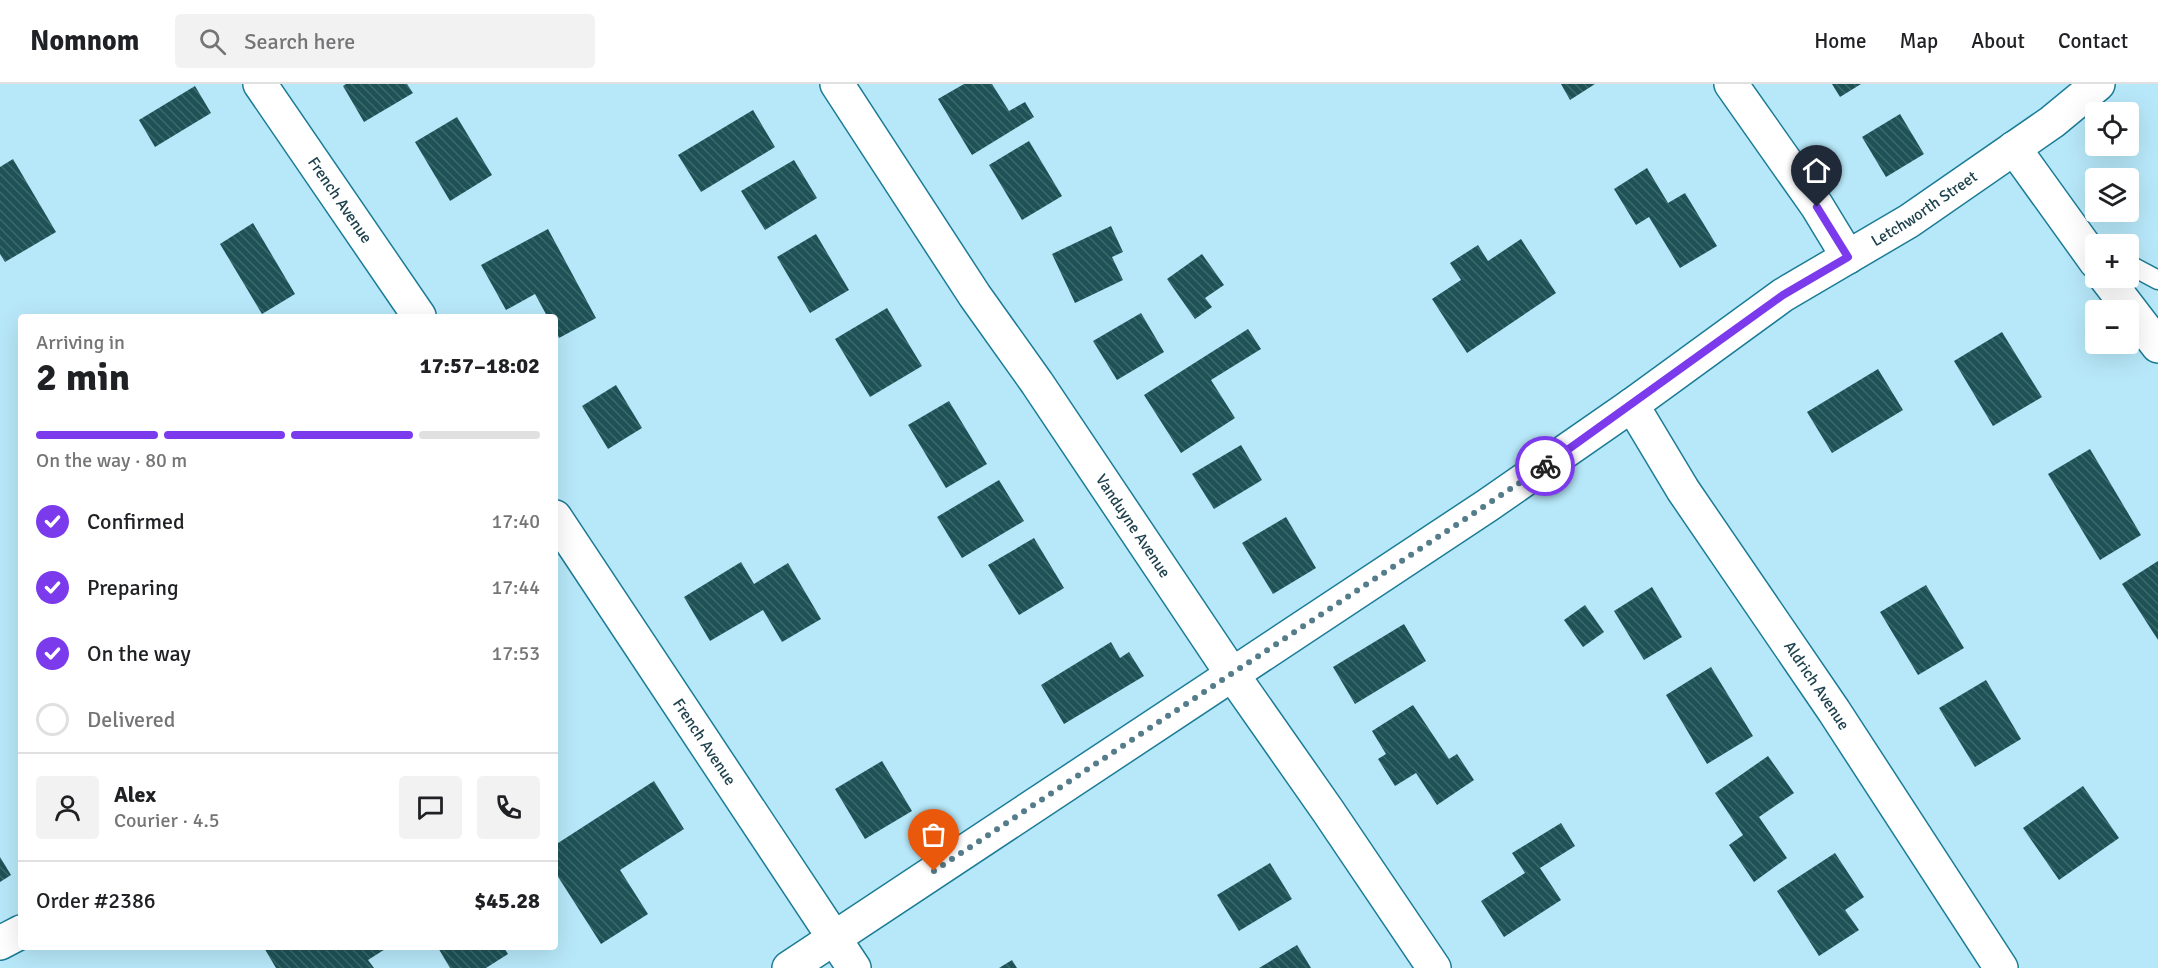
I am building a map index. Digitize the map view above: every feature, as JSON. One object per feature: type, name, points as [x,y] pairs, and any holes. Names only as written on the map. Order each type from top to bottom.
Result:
[{"type":"street","name":"French Avenue","points":[[260,84],[332,188],[370,248],[418,314]]},
{"type":"street","name":"Vanduyne Avenue","points":[[837,84],[975,296],[1037,383],[1232,674],[1434,968]]},
{"type":"street","points":[[1731,84],[1817,207],[1848,257]]},
{"type":"street","name":"Letchworth Street","points":[[789,968],[1488,505],[1632,405],[1783,295],[1909,221],[2052,122],[2098,84]]},
{"type":"street","points":[[2014,148],[2085,244]]},
{"type":"street","points":[[2114,288],[2158,345]]},
{"type":"street","name":"Aldrich Avenue","points":[[1632,405],[1683,490],[1834,711],[2001,968]]},
{"type":"street","name":"French Avenue","points":[[558,522],[854,968]]},
{"type":"street","points":[[0,944],[18,934]]},
{"type":"lane","points":[[2139,270],[2158,280]]},
{"type":"building","points":[[346,84],[407,84],[413,93],[364,122],[343,86]]},
{"type":"building","points":[[964,84],[992,84],[1009,111],[1025,102],[1034,117],[972,155],[938,99]]},
{"type":"building","points":[[1561,84],[1595,84],[1570,100]]},
{"type":"building","points":[[1832,84],[1861,84],[1840,97]]},
{"type":"building","points":[[195,86],[211,113],[155,147],[139,120]]},
{"type":"building","points":[[753,110],[775,147],[701,192],[678,155]]},
{"type":"building","points":[[1900,114],[1924,154],[1886,177],[1862,137]]},
{"type":"building","points":[[457,117],[492,175],[450,201],[415,142]]},
{"type":"building","points":[[1029,141],[1062,196],[1022,220],[989,165]]},
{"type":"building","points":[[13,159],[56,232],[5,262],[0,254],[0,167]]},
{"type":"building","points":[[794,160],[817,198],[765,230],[741,191]]},
{"type":"building","points":[[1647,168],[1668,203],[1685,193],[1717,246],[1680,268],[1649,217],[1636,225],[1614,189]]},
{"type":"building","points":[[253,223],[295,294],[262,314],[220,244]]},
{"type":"building","points":[[1111,226],[1123,252],[1112,257],[1123,280],[1075,303],[1052,254]]},
{"type":"building","points":[[548,229],[596,318],[559,338],[558,314],[546,314],[535,294],[506,310],[481,265]]},
{"type":"building","points":[[816,234],[849,290],[810,313],[777,257]]},
{"type":"building","points":[[1521,239],[1556,293],[1467,353],[1432,299],[1461,280],[1450,263],[1478,245],[1488,261]]},
{"type":"building","points":[[1202,254],[1224,285],[1205,298],[1212,307],[1195,319],[1167,279]]},
{"type":"building","points":[[887,308],[922,366],[870,397],[835,339]]},
{"type":"building","points":[[1141,313],[1164,352],[1117,380],[1093,341]]},
{"type":"building","points":[[1248,329],[1261,349],[1211,380],[1235,418],[1181,453],[1144,395]]},
{"type":"building","points":[[2002,332],[2042,397],[1993,426],[1954,361]]},
{"type":"building","points":[[1878,369],[1903,410],[1832,453],[1807,412]]},
{"type":"building","points":[[616,385],[642,428],[608,449],[582,406]]},
{"type":"building","points":[[949,401],[987,464],[946,488],[908,425]]},
{"type":"building","points":[[1241,445],[1262,480],[1214,509],[1192,474]]},
{"type":"building","points":[[2090,449],[2141,535],[2100,560],[2048,474]]},
{"type":"building","points":[[999,480],[1024,521],[962,558],[937,517]]},
{"type":"building","points":[[1286,517],[1316,568],[1273,594],[1242,543]]},
{"type":"building","points":[[1034,538],[1064,588],[1019,615],[988,565]]},
{"type":"building","points":[[2158,561],[2158,640],[2122,584]]},
{"type":"building","points":[[741,562],[754,584],[788,563],[821,619],[782,642],[763,610],[710,641],[684,597]]},
{"type":"building","points":[[1926,585],[1964,648],[1918,675],[1880,612]]},
{"type":"building","points":[[1652,587],[1682,637],[1644,660],[1614,611]]},
{"type":"building","points":[[1585,605],[1604,632],[1583,647],[1564,620]]},
{"type":"building","points":[[1404,624],[1426,661],[1355,704],[1333,667]]},
{"type":"building","points":[[1111,642],[1120,658],[1129,652],[1144,676],[1064,724],[1041,685]]},
{"type":"building","points":[[1711,667],[1753,736],[1707,764],[1666,695]]},
{"type":"building","points":[[1986,680],[2021,739],[1975,767],[1939,708]]},
{"type":"building","points":[[1413,705],[1449,759],[1457,754],[1474,780],[1437,805],[1416,773],[1395,786],[1378,759],[1386,754],[1372,731]]},
{"type":"building","points":[[1768,756],[1794,793],[1759,817],[1787,858],[1754,882],[1729,845],[1743,835],[1715,793]]},
{"type":"building","points":[[882,761],[912,811],[865,839],[835,789]]},
{"type":"building","points":[[654,781],[684,829],[620,870],[648,914],[601,944],[558,877],[558,843]]},
{"type":"building","points":[[2083,786],[2119,838],[2059,880],[2023,828]]},
{"type":"building","points":[[1561,823],[1575,846],[1540,868],[1561,900],[1504,937],[1481,901],[1525,873],[1512,853]]},
{"type":"building","points":[[1835,853],[1864,897],[1845,910],[1859,930],[1819,956],[1777,891]]},
{"type":"building","points":[[0,857],[11,875],[0,882]]},
{"type":"building","points":[[1270,863],[1292,899],[1239,931],[1217,895]]},
{"type":"building","points":[[1297,945],[1311,968],[1259,968]]},
{"type":"building","points":[[265,950],[384,950],[368,960],[374,968],[276,968]]},
{"type":"building","points":[[439,950],[506,950],[508,954],[486,968],[450,968]]},
{"type":"building","points":[[1012,960],[1017,968],[999,968]]},
{"type":"way so far","points":[[934,871],[1545,466]]},
{"type":"route","points":[[1545,466],[1783,295],[1848,257],[1817,207]]}]
